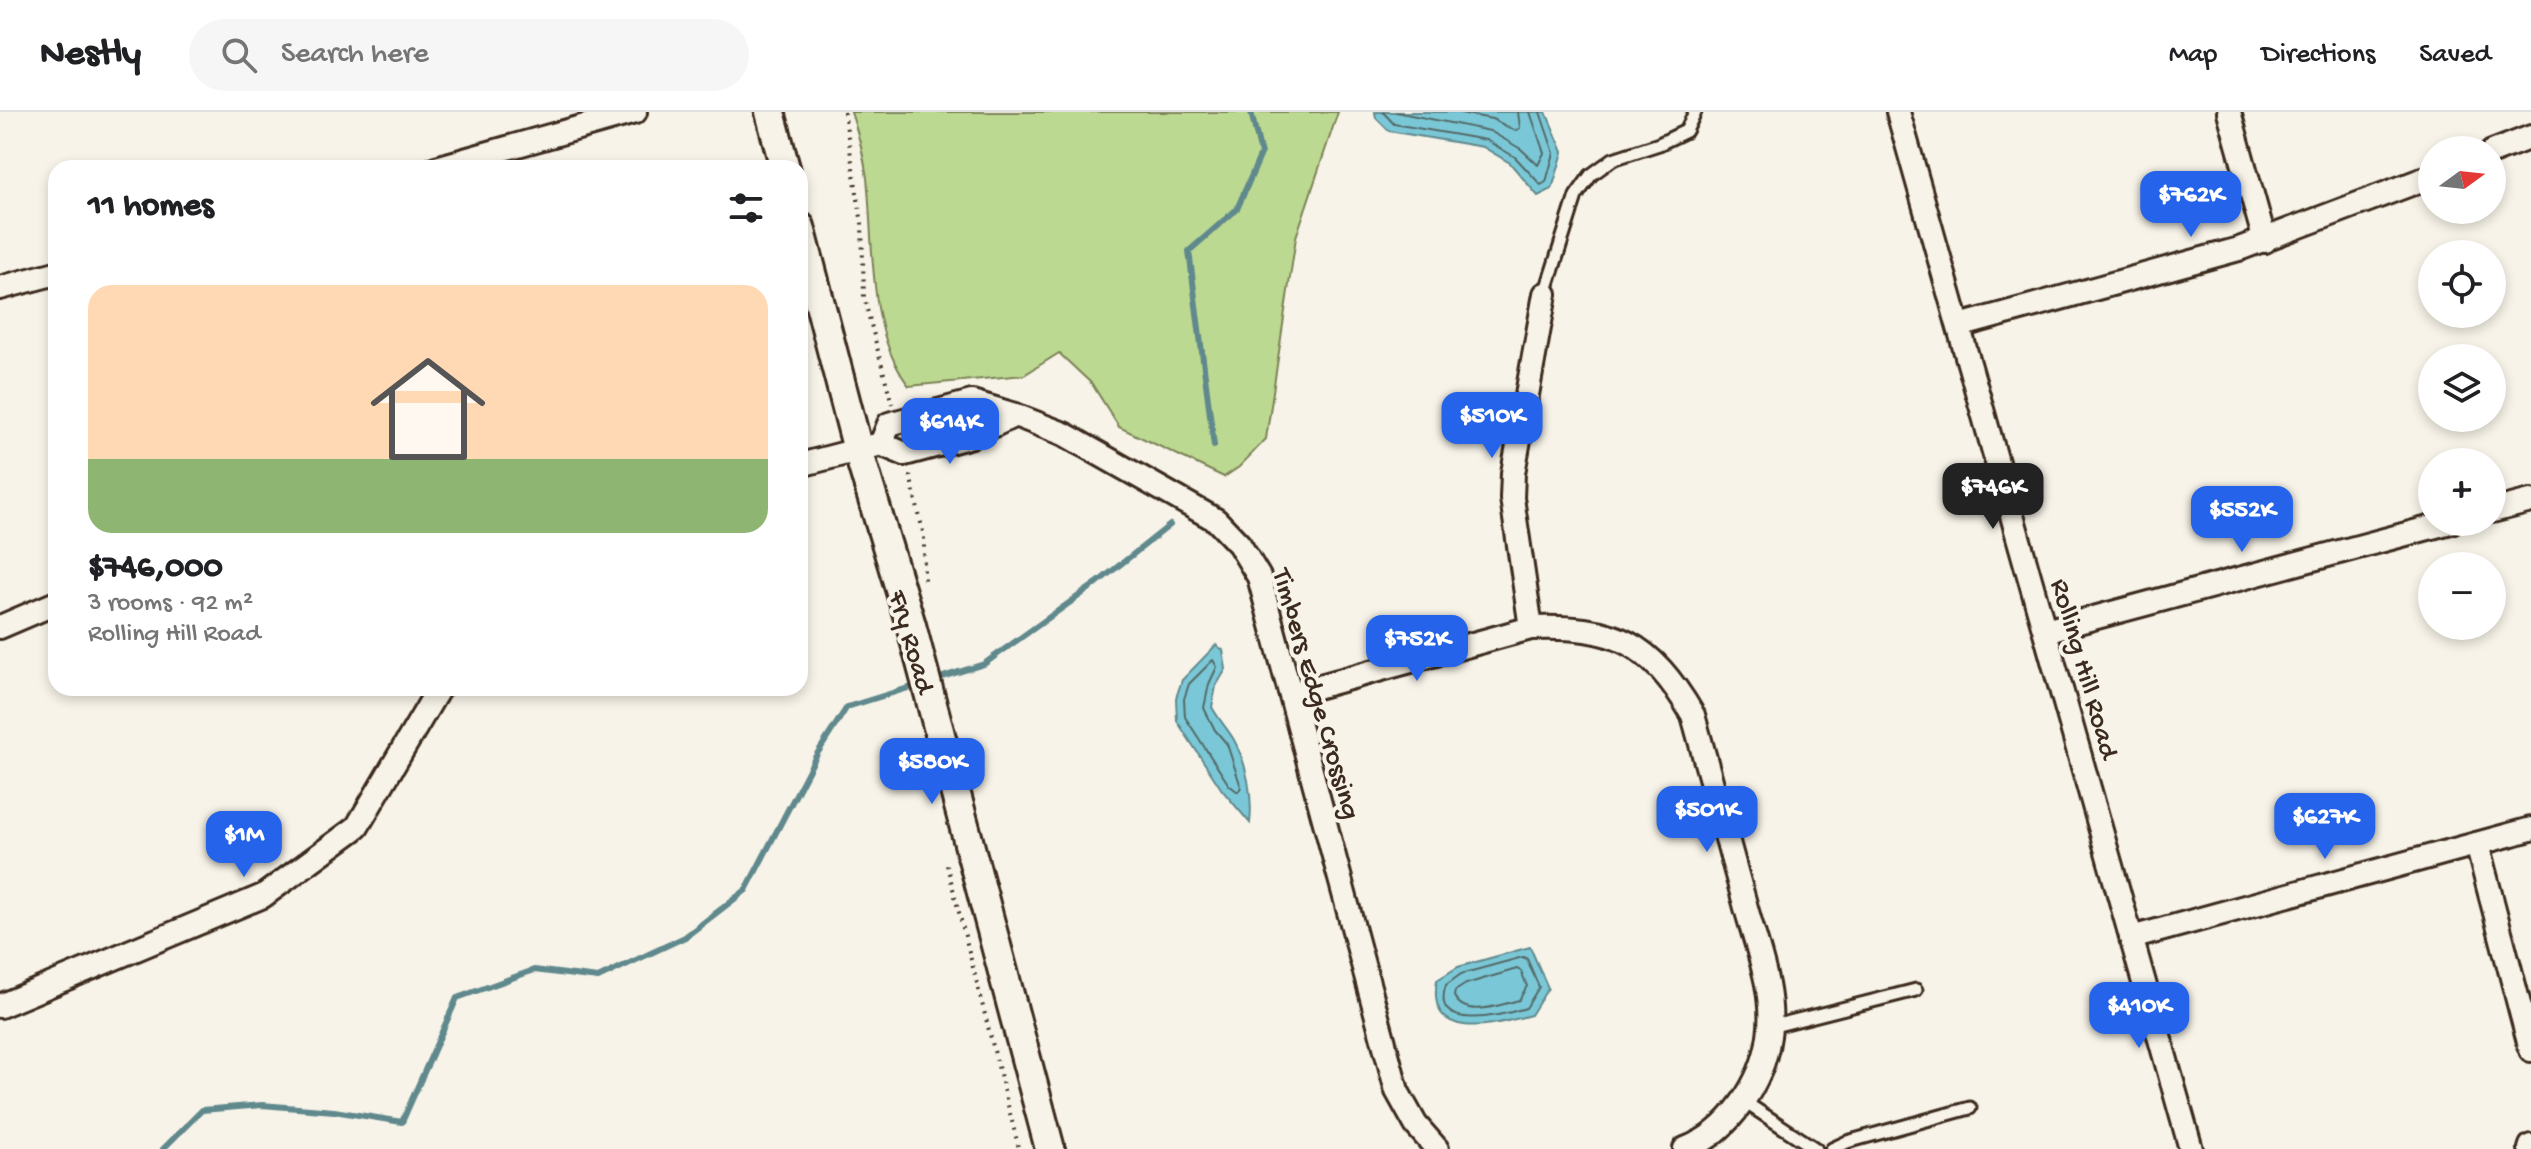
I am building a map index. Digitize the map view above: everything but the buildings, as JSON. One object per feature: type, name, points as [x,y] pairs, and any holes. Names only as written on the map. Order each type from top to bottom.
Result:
[{"type":"street","points":[[464,160],[635,112]]},
{"type":"street","points":[[770,112],[783,160]]},
{"type":"street","name":"Rolling Hill Road","points":[[1898,112],[2191,1149]]},
{"type":"street","points":[[2229,112],[2265,241]]},
{"type":"street","points":[[2506,147],[2531,137]]},
{"type":"street","points":[[1959,326],[2265,241],[2418,181]]},
{"type":"street","name":"Fry Road","points":[[808,252],[870,447],[911,625],[1050,1149]]},
{"type":"street","points":[[0,288],[48,275]]},
{"type":"street","points":[[1531,628],[1512,498],[1513,473],[1545,294]]},
{"type":"street","name":"Timbers Edge Crossing","points":[[897,422],[972,402],[1015,415],[1064,434],[1216,520],[1239,544],[1259,577],[1397,1091],[1416,1125],[1437,1149]]},
{"type":"street","points":[[808,463],[870,447],[905,454],[972,436],[1015,415]]},
{"type":"street","points":[[870,447],[889,424],[897,422]]},
{"type":"street","points":[[2506,507],[2531,501]]},
{"type":"street","points":[[2045,631],[2418,531]]},
{"type":"street","points":[[0,627],[48,606]]},
{"type":"street","points":[[1291,694],[1531,628],[1571,627],[1611,635],[1646,654],[1674,683],[1693,715],[1768,988],[1769,1028],[1760,1070],[1743,1101],[1719,1128],[1685,1149]]},
{"type":"street","points":[[0,1006],[263,896],[357,827],[434,696]]},
{"type":"street","points":[[2131,938],[2531,829]]},
{"type":"street","points":[[2477,844],[2531,1050]]},
{"type":"lane","points":[[1545,294],[1576,196],[1591,175],[1613,159],[1659,144],[1686,131],[1695,112]]},
{"type":"lane","points":[[1769,1028],[1916,990]]},
{"type":"lane","points":[[1743,1101],[1816,1149]]},
{"type":"lane","points":[[1832,1149],[1847,1142],[1970,1108]]},
{"type":"path","points":[[844,112],[862,224],[864,298],[897,422]]},
{"type":"path","points":[[905,454],[924,536],[924,583]]},
{"type":"path","points":[[947,864],[1019,1149]]},
{"type":"green space","points":[[851,112],[1338,112],[1296,237],[1266,439],[1239,467],[1224,477],[1119,427],[1092,384],[1059,353],[1024,375],[909,386],[895,364],[879,313],[867,178]]},
{"type":"water","points":[[1375,112],[1546,112],[1563,152],[1552,189],[1538,196],[1510,163],[1483,147],[1389,131],[1376,118]]},
{"type":"water","points":[[1216,645],[1223,650],[1226,669],[1216,686],[1212,707],[1234,740],[1246,770],[1250,791],[1250,823],[1222,790],[1177,721],[1176,698],[1182,680]]},
{"type":"water","points":[[1530,947],[1548,988],[1531,1015],[1499,1023],[1466,1025],[1452,1022],[1442,1014],[1436,1000],[1437,980],[1458,967]]},
{"type":"waterway","points":[[1214,446],[1189,251],[1237,209],[1261,154],[1251,112]]},
{"type":"waterway","points":[[933,680],[984,664],[1097,583],[1170,525]]},
{"type":"waterway","points":[[163,1149],[202,1110],[262,1105],[334,1111],[402,1122],[457,998],[534,970],[598,978],[685,937],[746,890],[817,754],[847,707],[918,685]]}]
